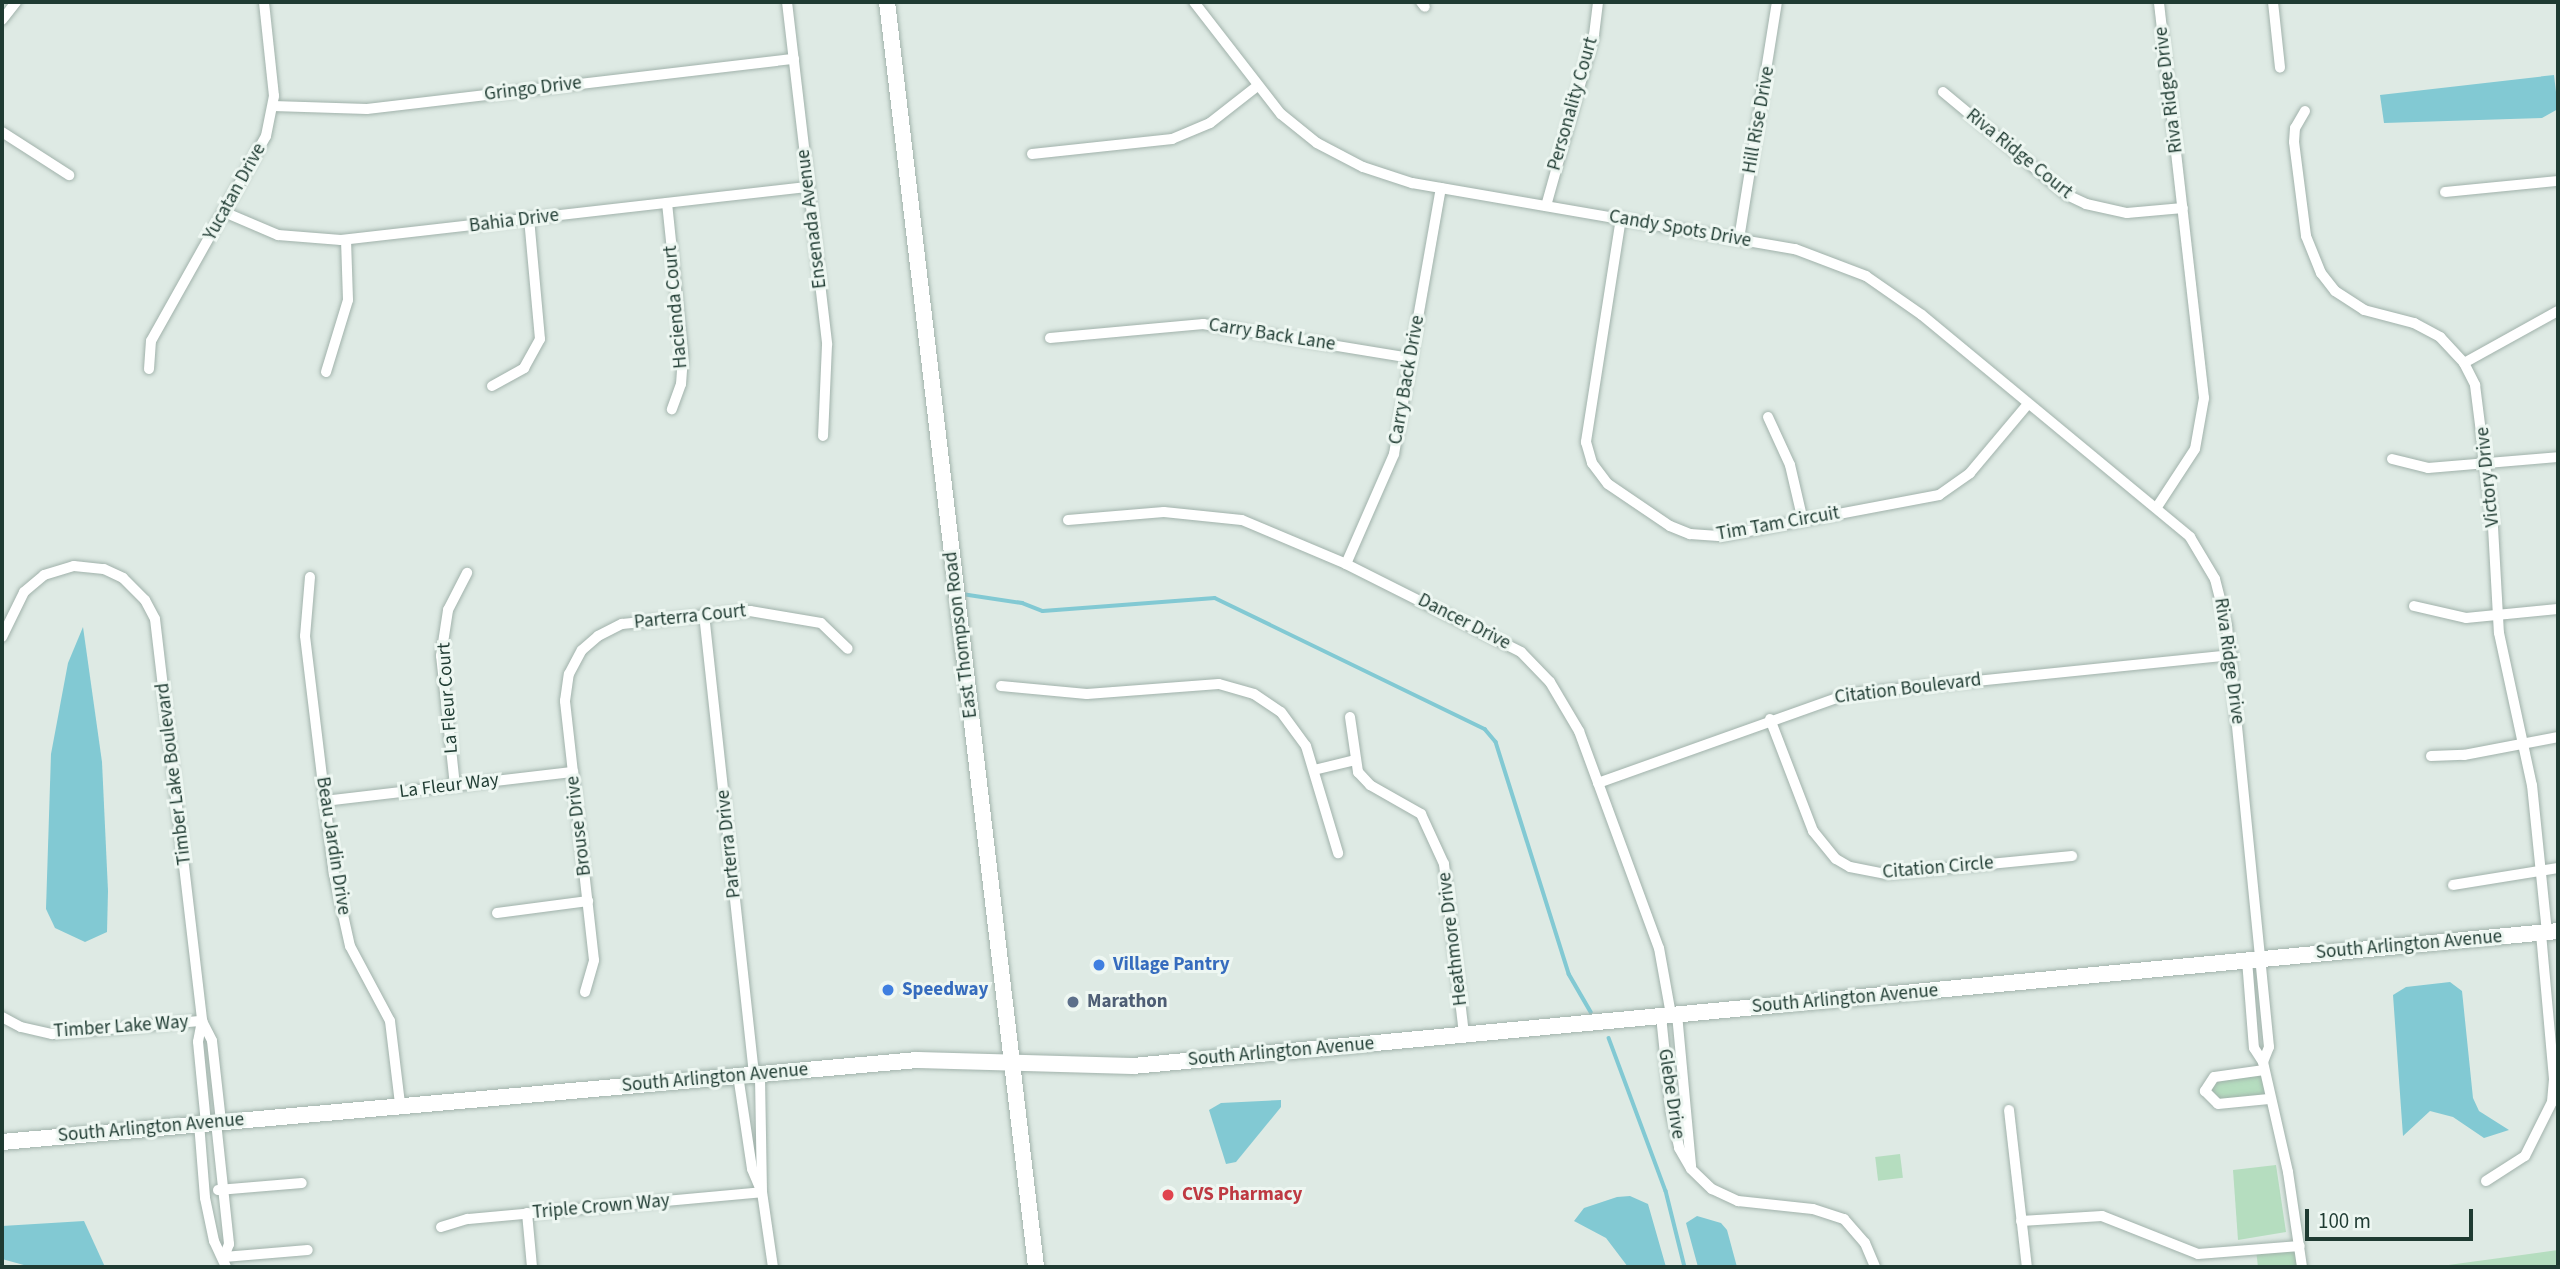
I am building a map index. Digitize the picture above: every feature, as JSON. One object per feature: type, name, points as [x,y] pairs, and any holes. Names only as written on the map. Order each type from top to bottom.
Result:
[{"type":"main road","name":"East Thompson Road","points":[[887,2],[1035,1267]]},
{"type":"main road","name":"South Arlington Avenue","points":[[2,1142],[400,1104],[935,1060],[1126,1066],[2549,932]]},
{"type":"street","points":[[2,20],[16,2]]},
{"type":"street","name":"Yucatan Drive","points":[[149,369],[151,341],[266,136],[273,106],[264,2]]},
{"type":"street","name":"Ensenada Avenue","points":[[787,2],[828,364],[823,436]]},
{"type":"street","name":"Candy Spots Drive","points":[[1194,2],[1256,87],[1300,131],[1339,156],[1387,176],[1441,188],[1805,252],[1866,276],[1898,295],[2157,507]]},
{"type":"street","name":"Personality Court","points":[[1546,205],[1594,35],[1598,2]]},
{"type":"street","name":"Hill Rise Drive","points":[[1739,239],[1777,2]]},
{"type":"street","name":"Riva Ridge Drive","points":[[2159,2],[2203,411],[2195,449],[2157,507],[2190,537],[2221,594],[2232,655],[2254,960],[2253,1048],[2264,1066],[2269,1099],[2288,1172],[2302,1267]]},
{"type":"street","points":[[2273,2],[2280,68]]},
{"type":"street","name":"Gringo Drive","points":[[273,106],[360,109],[794,59]]},
{"type":"street","points":[[1032,155],[1172,139],[1210,123],[1256,87]]},
{"type":"street","name":"Riva Ridge Court","points":[[1943,92],[2067,195],[2086,204],[2127,213],[2183,208]]},
{"type":"street","name":"Victory Drive","points":[[2305,111],[2295,128],[2294,142],[2306,236],[2321,273],[2335,291],[2364,310],[2414,323],[2440,337],[2464,363],[2478,399],[2486,461],[2497,615],[2524,743],[2549,932],[2553,1118]]},
{"type":"street","points":[[2,131],[69,175]]},
{"type":"street","points":[[2445,192],[2558,181]]},
{"type":"street","name":"Bahia Drive","points":[[223,212],[278,235],[346,240],[809,187]]},
{"type":"street","name":"Carry Back Drive","points":[[1346,564],[1382,490],[1394,454],[1441,188]]},
{"type":"street","name":"Hacienda Court","points":[[667,203],[684,358],[672,409]]},
{"type":"street","name":"Tim Tam Circuit","points":[[1621,218],[1586,421],[1592,463],[1617,491],[1690,534],[1722,536],[1939,495],[1970,473],[2028,404]]},
{"type":"street","points":[[492,386],[524,368],[540,339],[529,219]]},
{"type":"street","points":[[326,372],[348,300],[346,240]]},
{"type":"street","points":[[2464,363],[2558,311]]},
{"type":"street","name":"Carry Back Lane","points":[[1050,338],[1203,324],[1411,358]]},
{"type":"street","points":[[1768,417],[1790,465],[1803,521]]},
{"type":"street","points":[[2392,459],[2428,468],[2558,457]]},
{"type":"street","name":"Dancer Drive","points":[[1068,520],[1164,512],[1216,515],[1267,528],[1490,633],[1527,657],[1568,708],[1598,783],[1660,948],[1669,1015]]},
{"type":"street","name":"Timber Lake Boulevard","points":[[2,637],[15,604],[32,584],[59,569],[85,566],[110,571],[132,584],[155,619],[202,1021],[212,1041],[210,1122],[204,1191],[214,1241],[225,1262]]},
{"type":"street","name":"La Fleur Court","points":[[455,786],[441,656],[448,610],[467,573]]},
{"type":"street","name":"Beau Jardin Drive","points":[[310,578],[305,636],[334,874],[349,942],[393,1029],[400,1104]]},
{"type":"street","points":[[2414,606],[2457,617],[2558,608]]},
{"type":"street","name":"Parterra Court","points":[[576,659],[589,642],[617,626],[704,614],[750,611],[802,617],[831,629],[848,649]]},
{"type":"street","name":"Parterra Drive","points":[[704,614],[751,1074]]},
{"type":"street","name":"Citation Boulevard","points":[[1598,783],[1812,704],[1875,689],[2232,655]]},
{"type":"street","name":"Brouse Drive","points":[[576,659],[565,693],[594,960],[585,992]]},
{"type":"street","points":[[1001,685],[1087,694],[1203,684],[1240,688],[1264,699],[1292,723],[1306,746],[1338,853]]},
{"type":"street","name":"Heathmore Drive","points":[[1350,717],[1358,772],[1370,785],[1411,805],[1430,829],[1451,896],[1464,1035]]},
{"type":"street","name":"Citation Circle","points":[[1770,719],[1813,831],[1829,851],[1850,867],[1886,874],[2072,856]]},
{"type":"street","points":[[2431,756],[2464,755],[2558,737]]},
{"type":"street","points":[[1314,770],[1355,760]]},
{"type":"street","name":"La Fleur Way","points":[[325,801],[573,772]]},
{"type":"street","points":[[2453,886],[2558,867]]},
{"type":"street","points":[[497,913],[588,901]]},
{"type":"street","name":"Glebe Drive","points":[[1669,1015],[1671,1112],[1679,1147],[1691,1169],[1712,1189],[1738,1201],[1814,1209],[1844,1219],[1865,1243],[1875,1267]]},
{"type":"street","name":"Glebe Drive","points":[[1669,1015],[1692,1144],[1691,1169]]},
{"type":"street","name":"Timber Lake Way","points":[[2,1017],[21,1027],[52,1034],[202,1021]]},
{"type":"street","points":[[2264,1066],[2211,1078],[2206,1093],[2218,1104],[2269,1099]]},
{"type":"street","points":[[751,1074],[752,1169],[762,1192]]},
{"type":"street","points":[[751,1074],[762,1192],[773,1267]]},
{"type":"street","points":[[2009,1110],[2027,1267]]},
{"type":"street","points":[[2486,1181],[2525,1156],[2553,1118]]},
{"type":"street","name":"Timber Lake Boulevard","points":[[210,1122],[229,1244],[225,1262]]},
{"type":"street","points":[[204,1191],[302,1183]]},
{"type":"street","name":"Triple Crown Way","points":[[441,1227],[527,1213],[762,1192]]},
{"type":"street","points":[[527,1213],[532,1267]]},
{"type":"street","points":[[2021,1221],[2102,1216],[2199,1254],[2300,1246]]},
{"type":"street","points":[[225,1262],[309,1250]]},
{"type":"green space","points":[[2264,1070],[2268,1095],[2223,1104],[2206,1085]]},
{"type":"green space","points":[[1900,1154],[1903,1178],[1878,1181],[1875,1157]]},
{"type":"green space","points":[[2276,1165],[2286,1232],[2238,1240],[2233,1170]]},
{"type":"green space","points":[[2300,1246],[2302,1267],[2258,1267],[2256,1250]]},
{"type":"green space","points":[[2558,1250],[2558,1267],[2428,1267],[2441,1266]]},
{"type":"water","points":[[2554,75],[2558,109],[2542,118],[2384,123],[2380,95]]},
{"type":"water","points":[[83,627],[102,762],[108,891],[107,932],[85,942],[55,928],[46,909],[51,754],[68,663]]},
{"type":"water","points":[[2450,982],[2462,991],[2473,1098],[2479,1111],[2509,1130],[2484,1138],[2453,1117],[2430,1111],[2403,1136],[2393,995],[2406,987]]},
{"type":"water","points":[[1281,1100],[1281,1107],[1236,1162],[1226,1164],[1209,1110],[1221,1103]]},
{"type":"water","points":[[1630,1196],[1648,1204],[1666,1267],[1628,1267],[1606,1238],[1574,1221],[1584,1208],[1617,1197]]},
{"type":"water","points":[[1697,1216],[1721,1223],[1727,1230],[1737,1267],[1698,1267],[1686,1223]]},
{"type":"water","points":[[84,1221],[105,1267],[31,1267],[2,1259],[2,1226]]},
{"type":"waterway","points":[[962,594],[1022,603],[1043,611],[1215,598],[1485,729],[1496,742],[1569,974],[1591,1012]]},
{"type":"waterway","points":[[1609,1038],[1666,1191],[1685,1267]]},
{"type":"place","name":"Village Pantry","points":[[1099,965]]},
{"type":"place","name":"Speedway","points":[[888,990]]},
{"type":"place","name":"Marathon","points":[[1073,1002]]},
{"type":"place","name":"CVS Pharmacy","points":[[1168,1195]]}]
